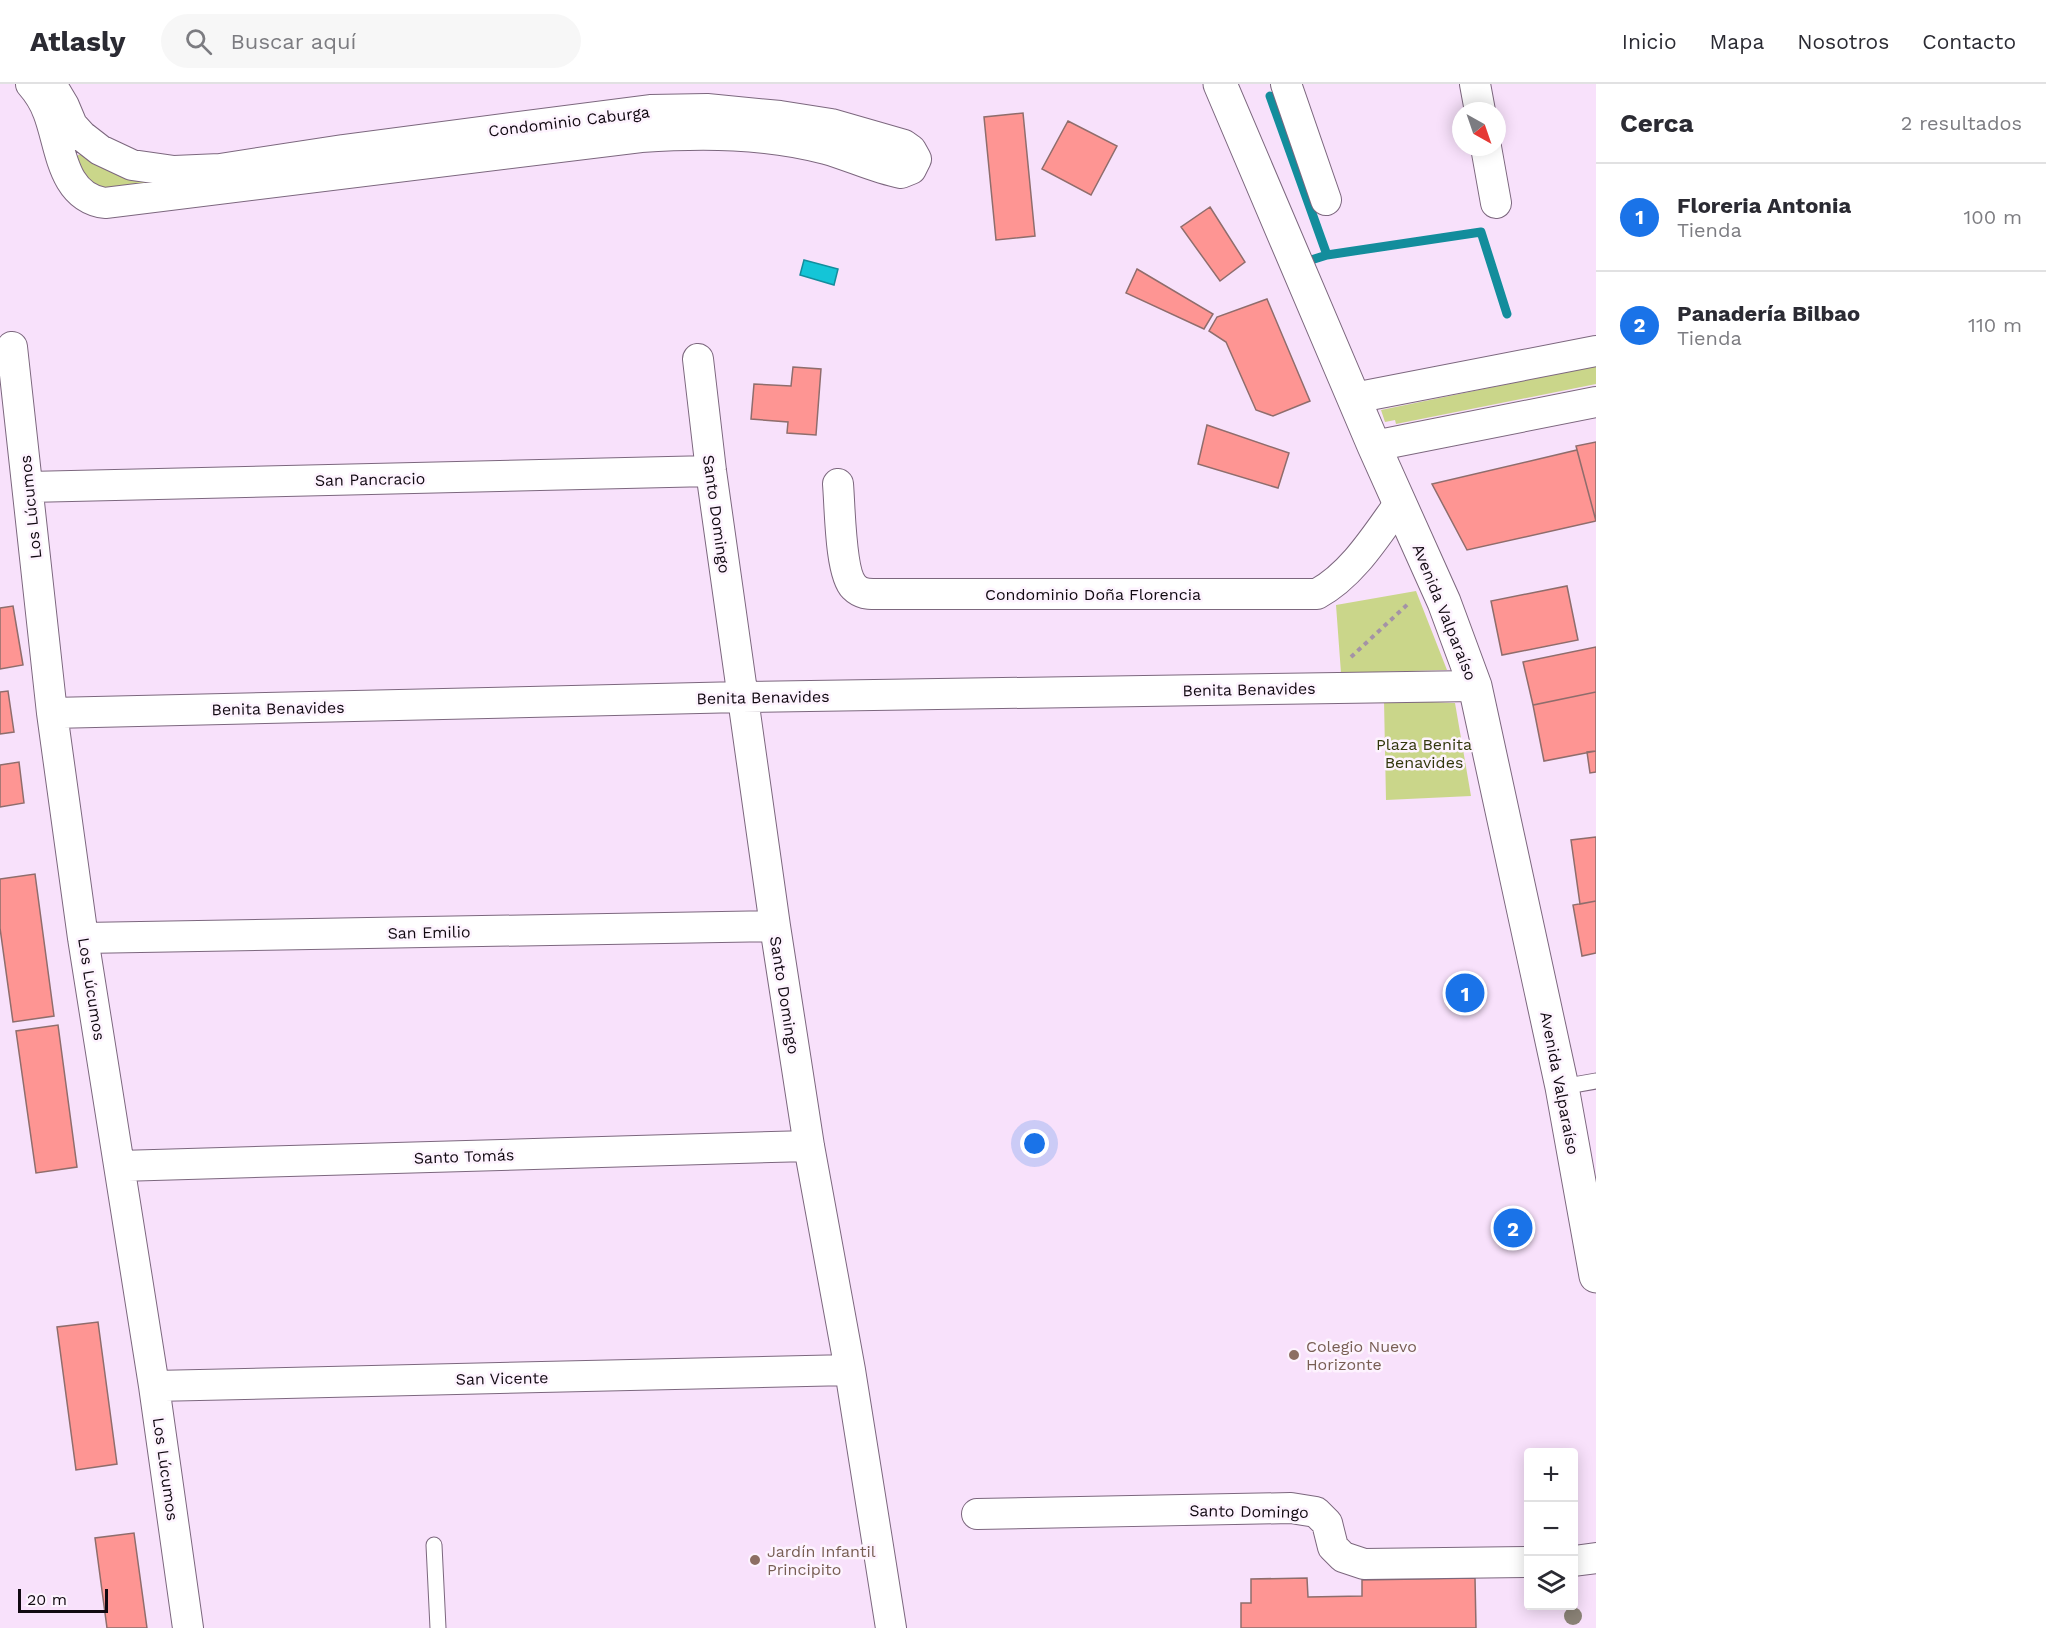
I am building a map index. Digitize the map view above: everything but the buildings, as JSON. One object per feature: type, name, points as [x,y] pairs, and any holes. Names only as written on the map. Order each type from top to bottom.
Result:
[{"type":"main road","name":"Avenida Valparaíso","points":[[1220,84],[1399,504],[1444,602],[1475,686],[1562,1087],[1596,1276]]},
{"type":"street","name":"Condominio Caburga","points":[[31,84],[71,144],[132,165],[155,170],[209,169],[252,174]]},
{"type":"street","name":"Condominio Caburga","points":[[51,84],[72,125],[74,185],[93,201],[121,202],[252,174],[450,148],[641,137],[689,122],[787,141],[828,136]]},
{"type":"street","points":[[1286,84],[1326,200]]},
{"type":"street","points":[[1475,84],[1478,102]]},
{"type":"street","points":[[1488,156],[1496,203]]},
{"type":"street","name":"Los Lúcumos","points":[[12,347],[52,713],[83,938],[154,1386],[188,1628]]},
{"type":"street","points":[[1354,398],[1596,351]]},
{"type":"street","name":"Santo Domingo","points":[[698,359],[742,697],[808,1146],[850,1370],[891,1628]]},
{"type":"street","points":[[1374,446],[1596,402]]},
{"type":"street","name":"San Pancracio","points":[[28,487],[711,471]]},
{"type":"street","name":"Condominio Doña Florencia","points":[[838,484],[848,578],[862,593],[876,594],[1317,594],[1330,587],[1355,561],[1399,504]]},
{"type":"street","name":"Benita Benavides","points":[[52,713],[742,697],[1475,686]]},
{"type":"street","name":"San Emilio","points":[[83,938],[775,926]]},
{"type":"street","name":"Santo Tomás","points":[[120,1166],[808,1146]]},
{"type":"street","name":"San Vicente","points":[[154,1386],[850,1370]]},
{"type":"street","name":"Santo Domingo","points":[[977,1514],[1291,1508],[1316,1512],[1327,1523],[1333,1547],[1343,1557],[1364,1564],[1524,1562]]},
{"type":"street","points":[[1578,1560],[1596,1558]]},
{"type":"lane","points":[[1562,1087],[1596,1081]]},
{"type":"lane","points":[[434,1545],[438,1628]]},
{"type":"path","points":[[1317,688],[1434,580]]},
{"type":"green space","points":[[89,152],[165,180],[93,192],[74,161],[78,155]]},
{"type":"green space","points":[[1596,366],[1596,384],[1396,424],[1395,420],[1385,422],[1381,410]]},
{"type":"green space","points":[[1416,591],[1447,670],[1341,673],[1336,605]]},
{"type":"green space","name":"Plaza Benita Benavides","points":[[1384,700],[1455,703],[1471,796],[1386,800]]},
{"type":"water","points":[[804,260],[838,269],[834,285],[800,275]]},
{"type":"waterway","points":[[1270,96],[1327,255],[1481,232],[1507,314]]},
{"type":"waterway","points":[[1311,260],[1327,255]]},
{"type":"place","name":"Floreria Antonia","points":[[1465,993]]},
{"type":"place","name":"Panadería Bilbao","points":[[1513,1228]]},
{"type":"place","name":"Colegio Nuevo Horizonte","points":[[1294,1355]]},
{"type":"place","name":"Jardín Infantil Principito","points":[[755,1560]]}]
